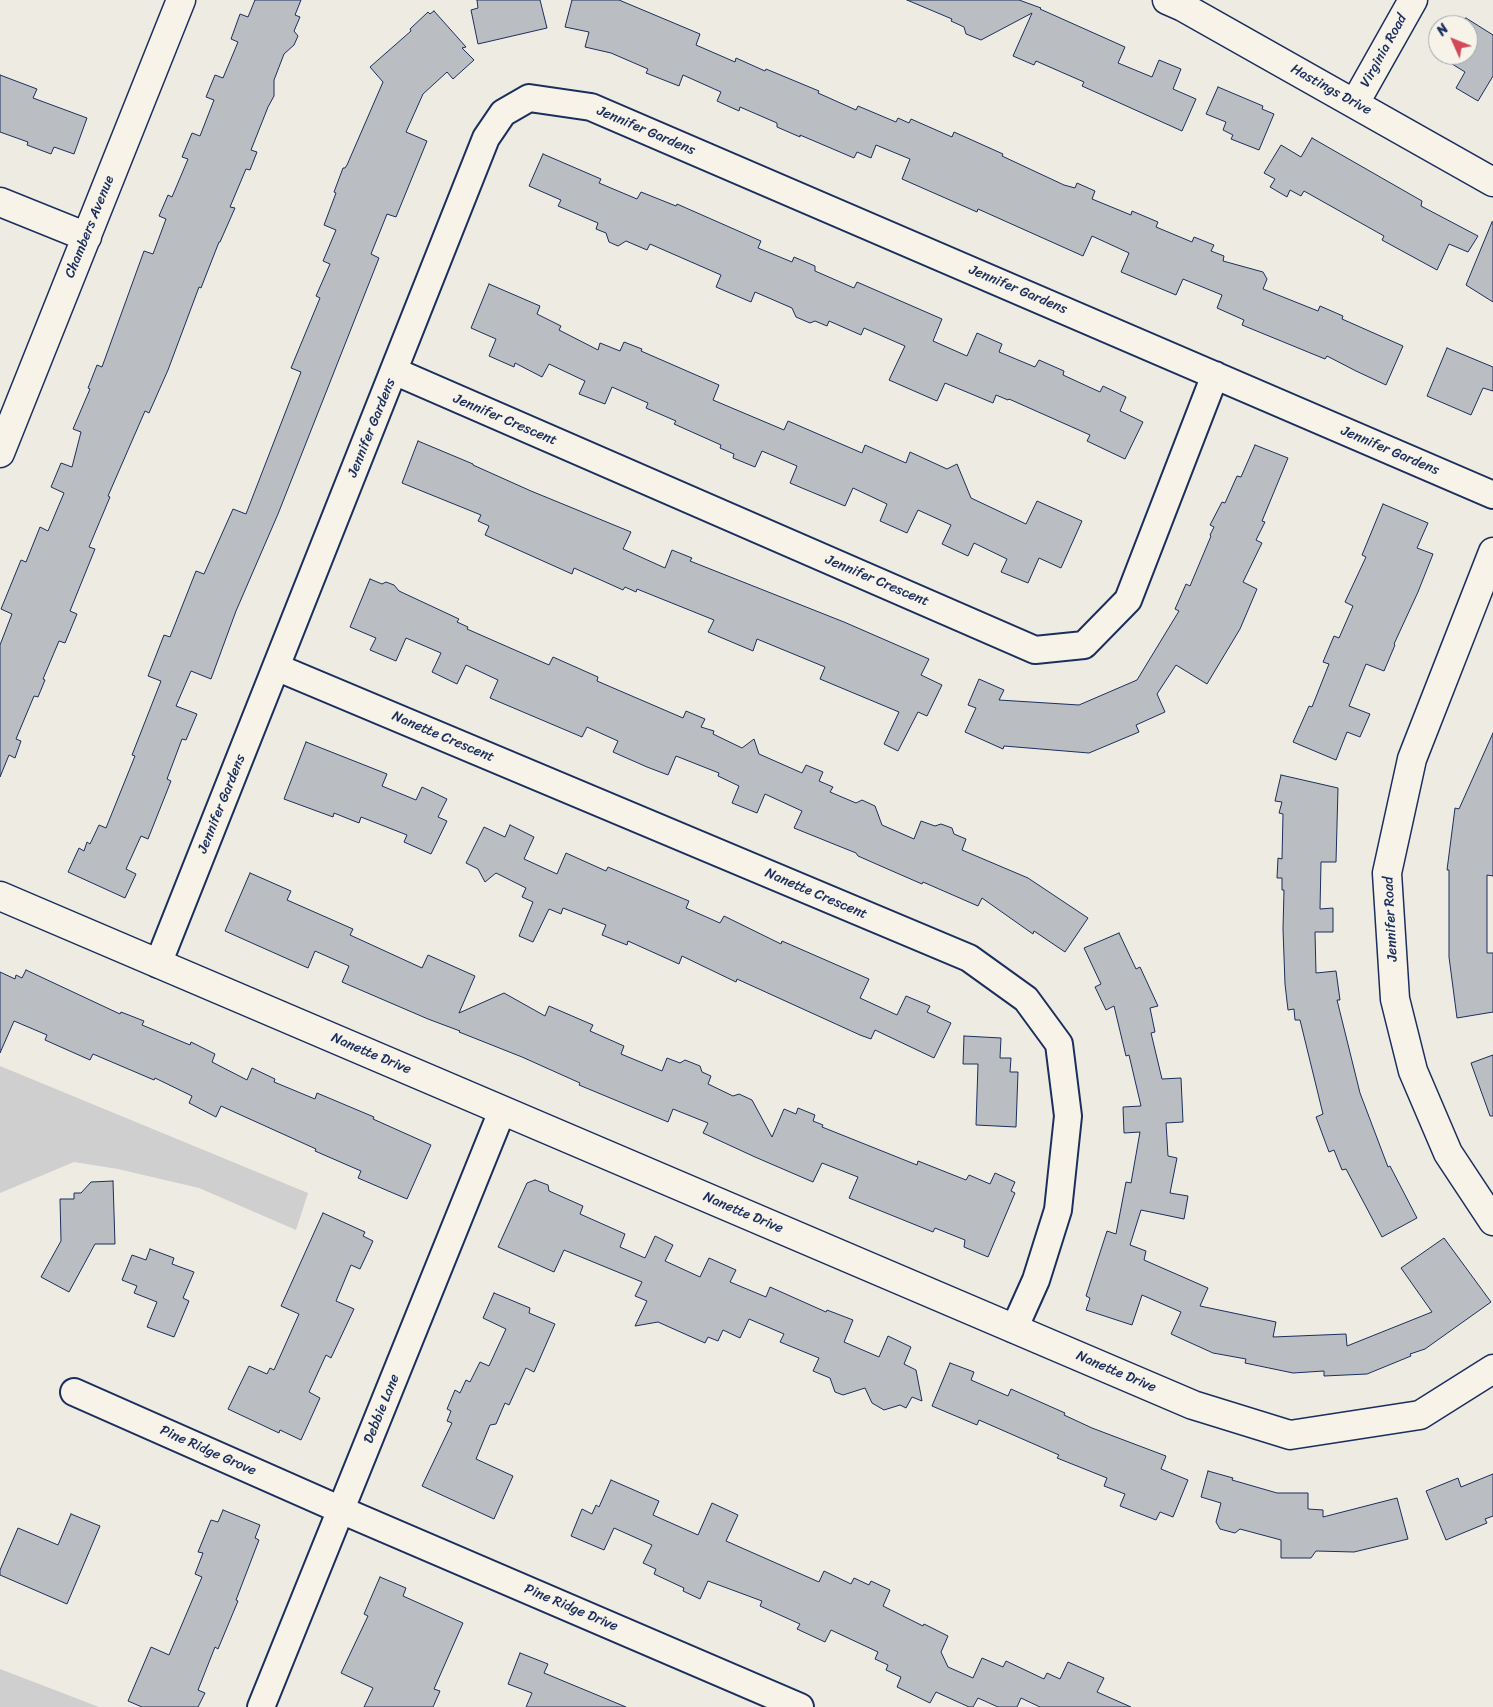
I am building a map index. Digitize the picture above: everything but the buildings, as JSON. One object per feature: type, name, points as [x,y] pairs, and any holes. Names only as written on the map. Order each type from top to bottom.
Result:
[{"type":"street","name":"Chambers Avenue","points":[[0,453],[181,0]]},
{"type":"street","name":"Hastings Drive","points":[[1167,0],[1183,6],[1493,182]]},
{"type":"street","name":"Virginia Road","points":[[1355,103],[1413,0]]},
{"type":"street","name":"Jennifer Gardens","points":[[158,964],[486,138],[503,113],[529,98],[591,107],[1493,495]]},
{"type":"street","points":[[0,202],[87,237]]},
{"type":"street","name":"Jennifer Crescent","points":[[394,371],[1035,650],[1084,645],[1128,600],[1215,375]]},
{"type":"street","name":"Jennifer Road","points":[[1493,552],[1412,759],[1388,873],[1394,999],[1413,1072],[1448,1153],[1493,1221]]},
{"type":"street","name":"Nanette Crescent","points":[[276,668],[969,958],[1026,999],[1058,1044],[1068,1116],[1058,1210],[1036,1280],[1014,1329]]},
{"type":"street","name":"Nanette Drive","points":[[0,896],[1193,1405],[1290,1435],[1420,1415],[1493,1369]]},
{"type":"street","name":"Debbie Lane","points":[[262,1707],[502,1111]]},
{"type":"street","name":"Pine Ridge Grove","points":[[74,1392],[341,1510]]},
{"type":"street","name":"Pine Ridge Drive","points":[[341,1510],[800,1707]]},
{"type":"shaded area","points":[[0,1066],[308,1193],[296,1230],[199,1188],[118,1169],[74,1162],[0,1193]]},
{"type":"shaded area","points":[[0,1669],[99,1707],[0,1707]]}]
